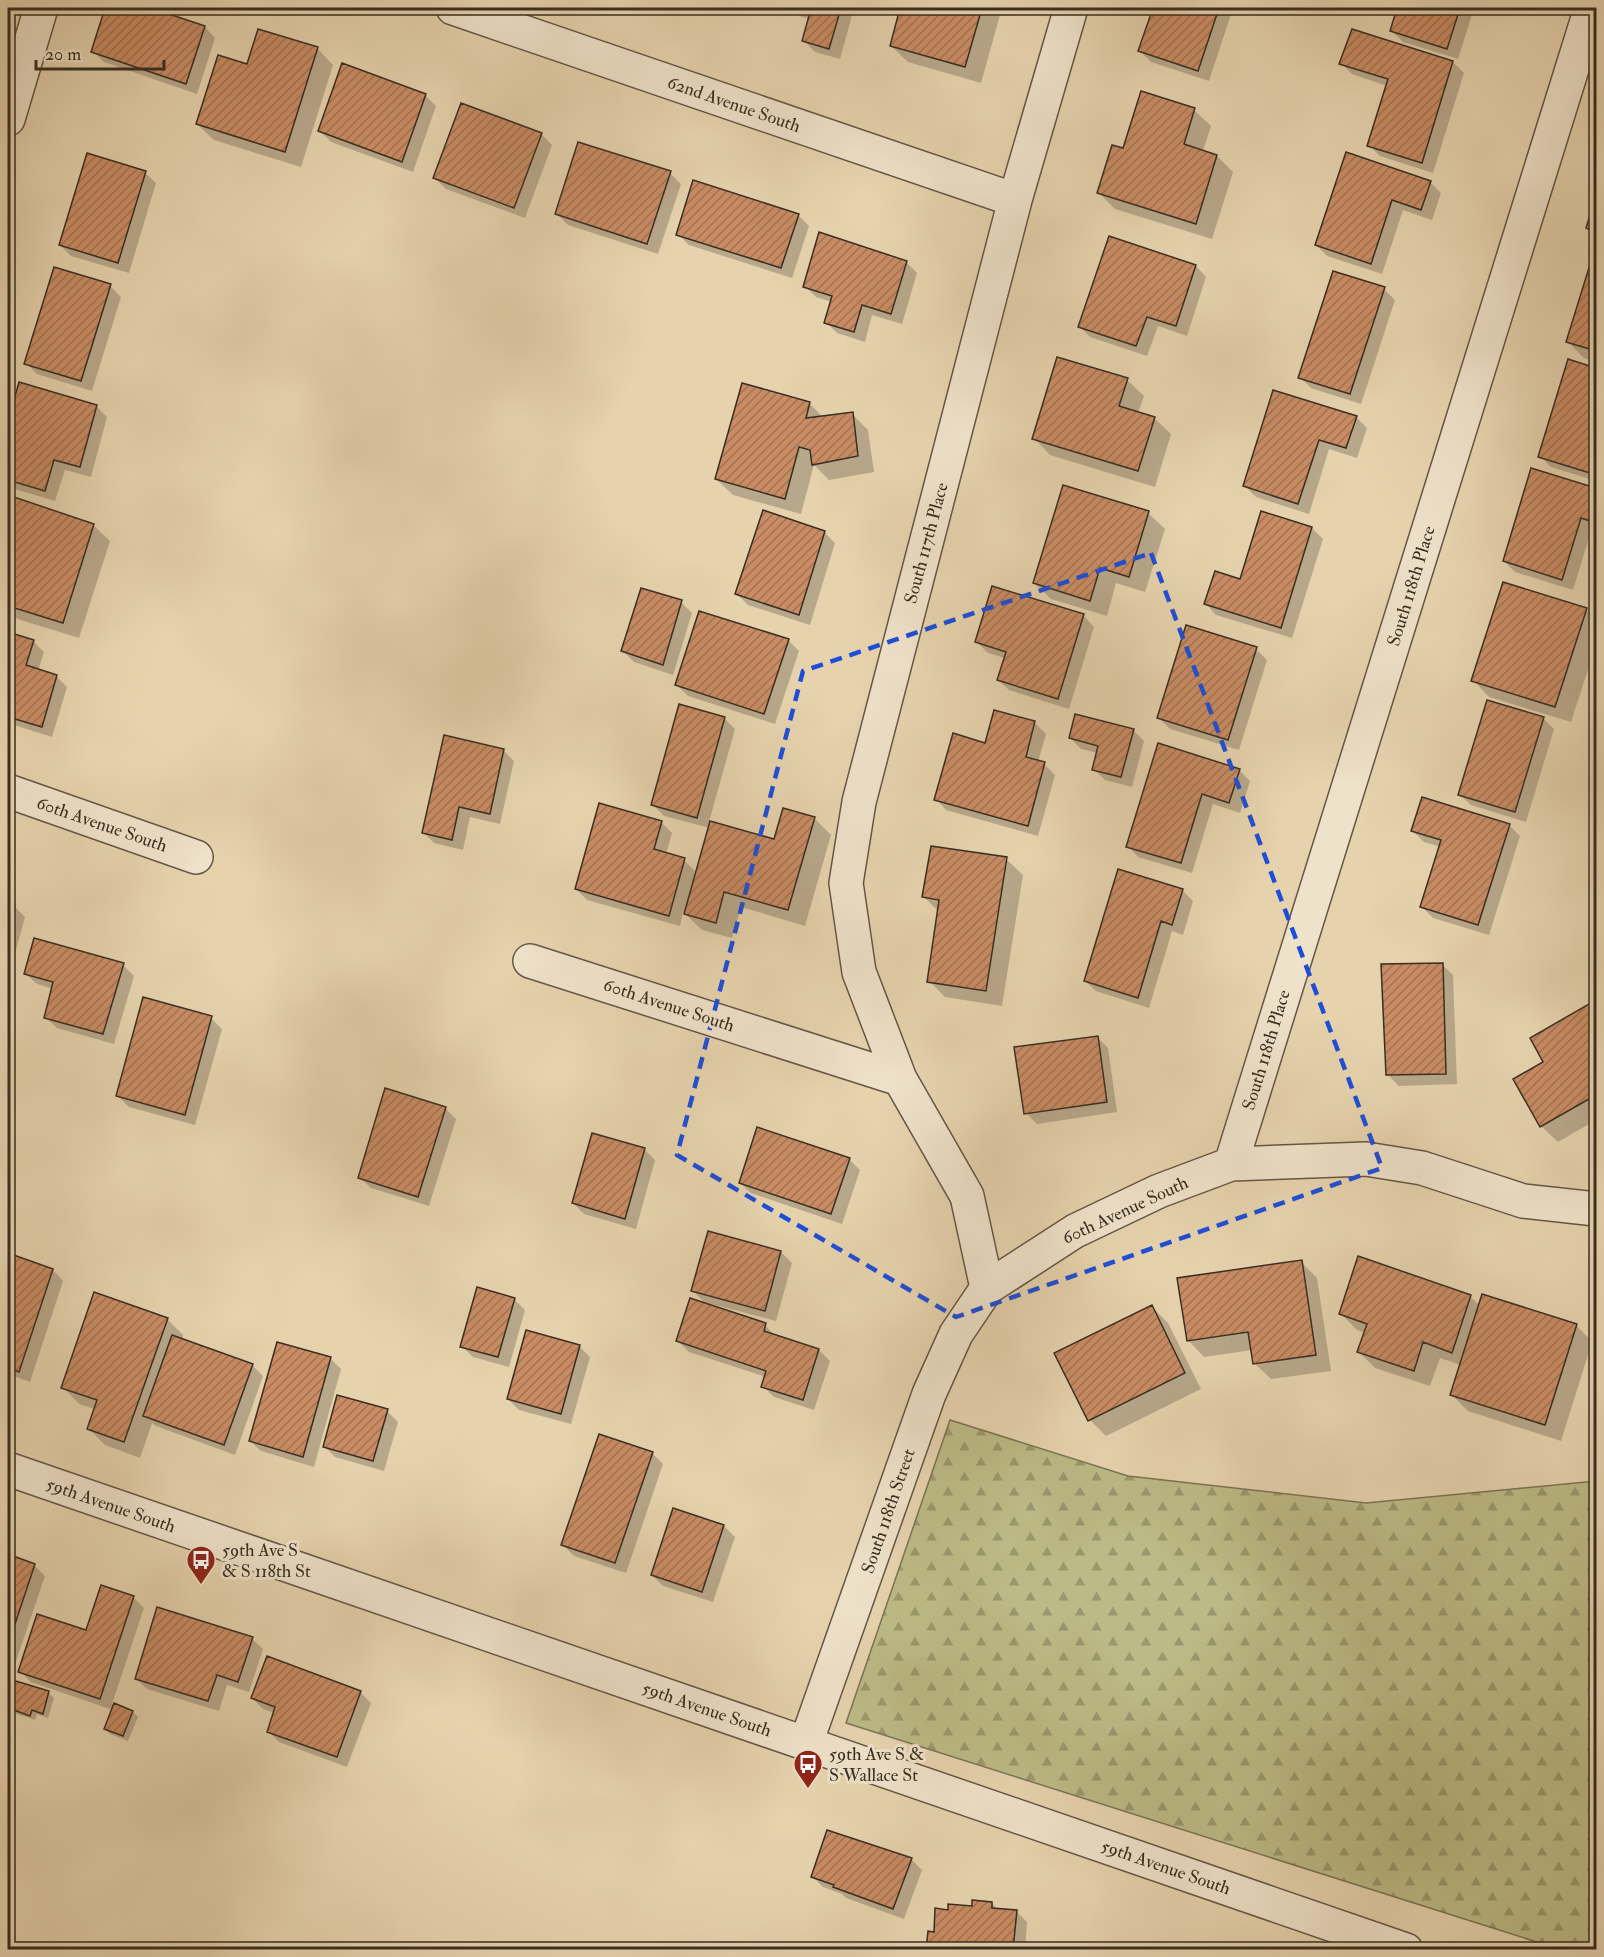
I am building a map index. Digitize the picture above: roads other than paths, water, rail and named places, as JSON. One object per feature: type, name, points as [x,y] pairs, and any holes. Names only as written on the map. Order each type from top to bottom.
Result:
[{"type":"street","points":[[8,118],[41,8]]},
{"type":"street","name":"62nd Avenue South","points":[[453,8],[530,20],[1015,200]]},
{"type":"street","name":"South 117th Place","points":[[900,1079],[859,972],[846,883],[859,802],[1015,200],[1071,8]]},
{"type":"street","name":"South 118th Place","points":[[1231,1164],[1591,8]]},
{"type":"street","name":"60th Avenue South","points":[[8,791],[196,857]]},
{"type":"street","name":"60th Avenue South","points":[[530,961],[900,1079]]},
{"type":"street","points":[[900,1079],[967,1196],[987,1288]]},
{"type":"street","name":"60th Avenue South","points":[[987,1288],[1075,1231],[1159,1191],[1231,1164],[1366,1159],[1422,1168],[1523,1201],[1596,1209]]},
{"type":"street","name":"South 118th Street","points":[[806,1743],[929,1394],[956,1334],[987,1288]]},
{"type":"street","name":"59th Avenue South","points":[[8,1469],[1406,1950]]},
{"type":"place","name":"59th Ave S & S 118th St","points":[[201,1586]]},
{"type":"place","name":"59th Ave S & S Wallace St","points":[[808,1790]]}]
